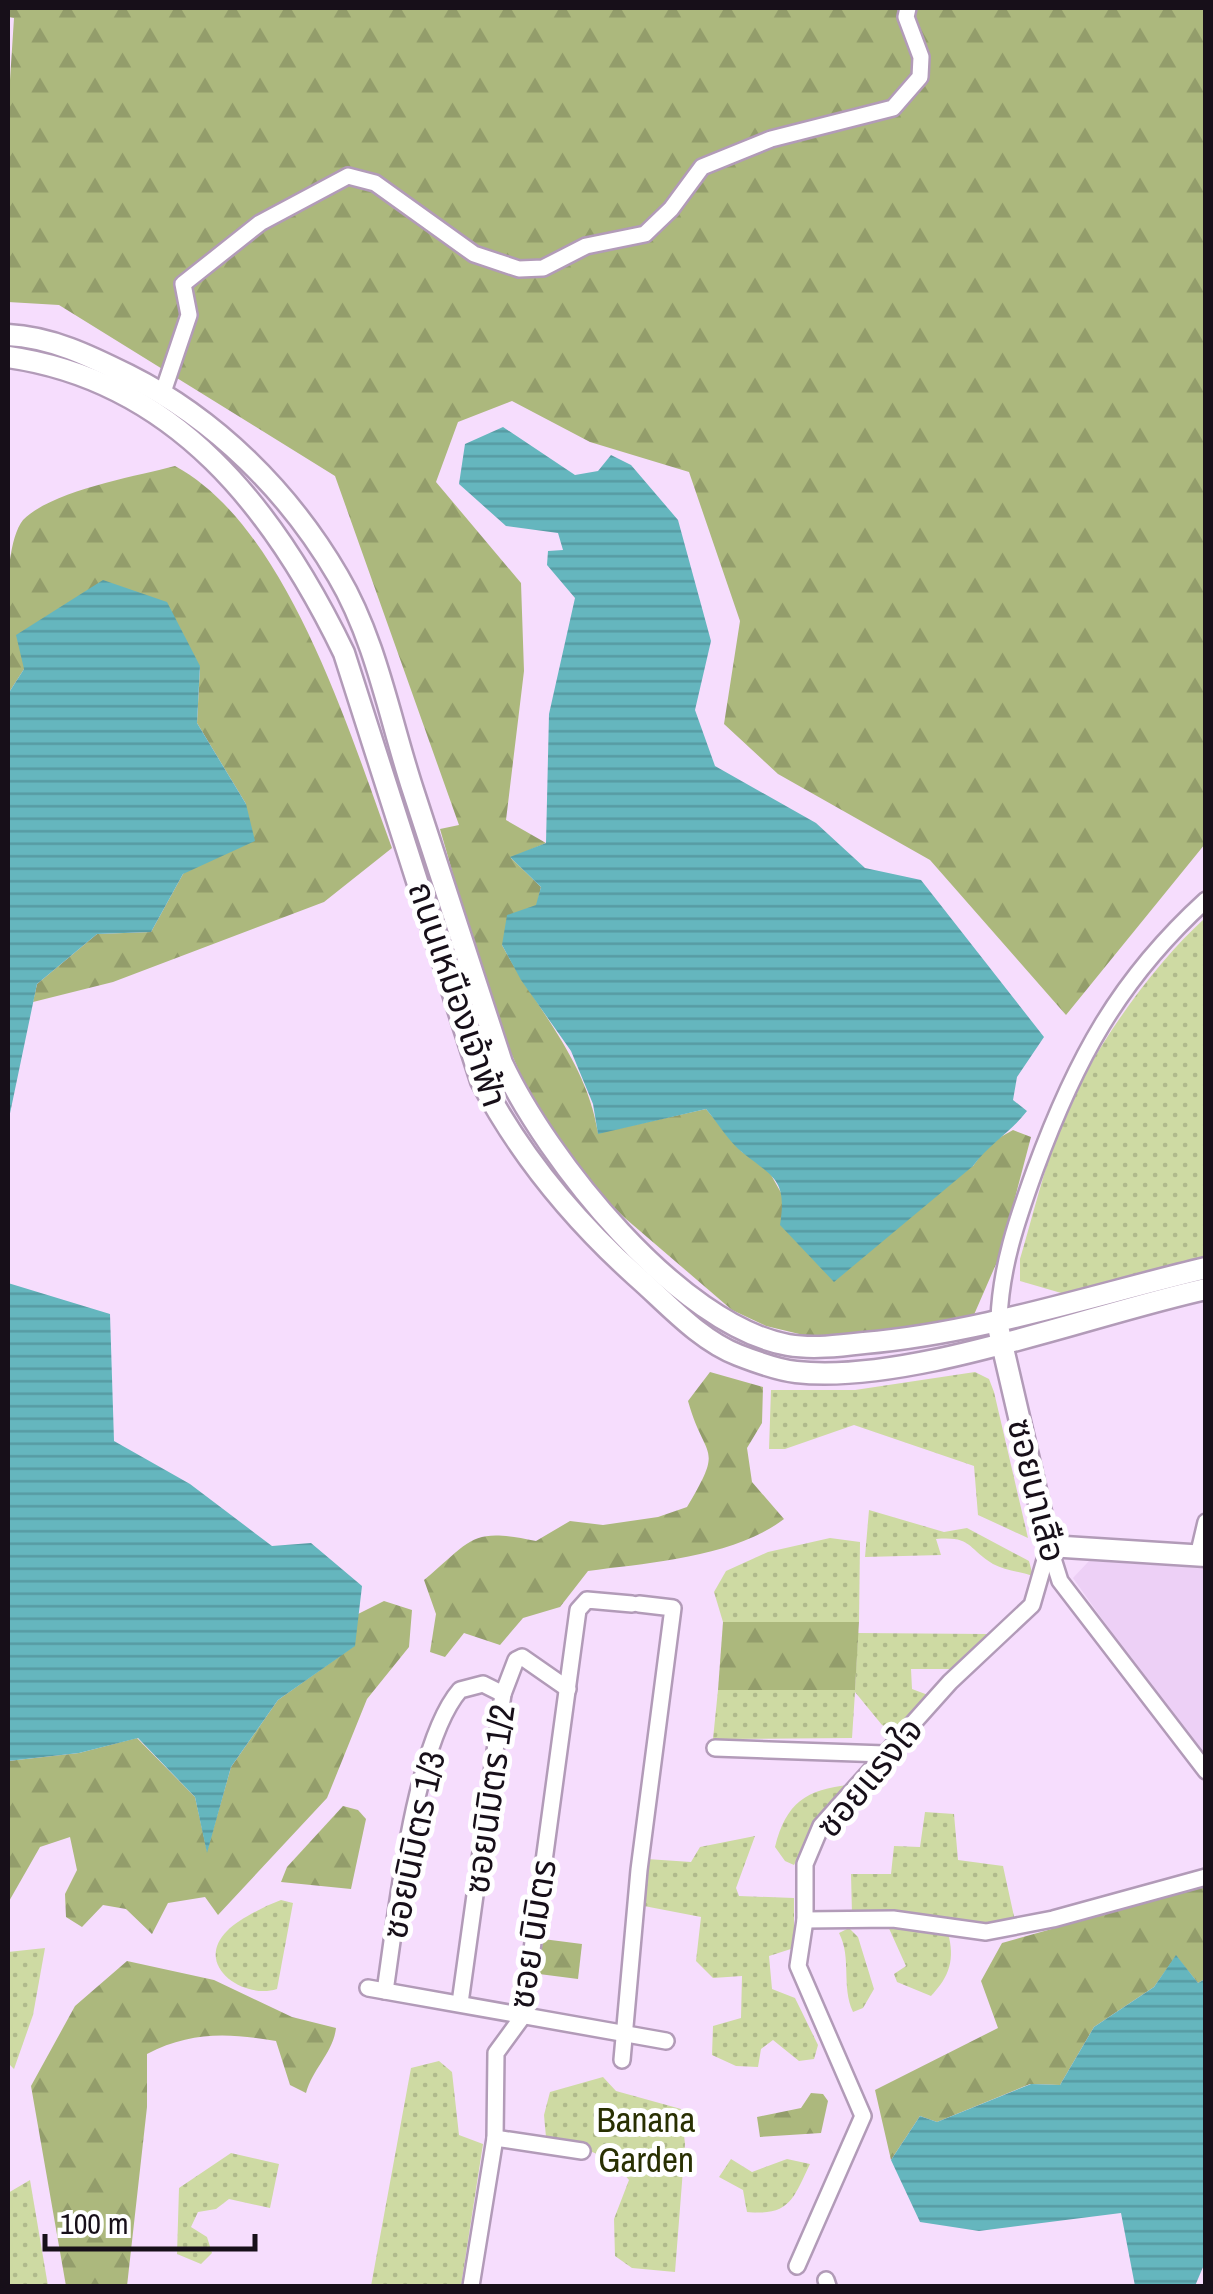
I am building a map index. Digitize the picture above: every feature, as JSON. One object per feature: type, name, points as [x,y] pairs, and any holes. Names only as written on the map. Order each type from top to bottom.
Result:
[{"type":"street","points":[[163,392],[189,315],[183,284],[260,222],[319,189],[348,176],[376,184],[474,254],[520,268],[543,268],[586,246],[644,234],[671,209],[694,173],[733,152],[893,108],[920,77],[921,57],[906,17],[908,8]]},
{"type":"street","name":"ถนนเหมืองเจ้าฟ้า","points":[[8,335],[28,336],[86,354],[163,392],[244,455],[297,516],[340,578],[372,656],[502,1063],[552,1151],[620,1233],[696,1299],[740,1327],[787,1345],[833,1346],[918,1338],[1206,1268]]},
{"type":"street","name":"ถนนเหมืองเจ้าฟ้า","points":[[8,357],[44,362],[90,379],[151,411],[202,448],[242,485],[315,593],[370,723],[481,1080],[508,1132],[539,1174],[619,1261],[690,1325],[734,1354],[794,1372],[841,1372],[920,1361],[1206,1289]]},
{"type":"street","points":[[315,593],[340,578]]},
{"type":"street","points":[[998,1319],[1011,1236],[1071,1076],[1111,1005],[1158,946],[1206,900]]},
{"type":"street","name":"ซอยนาเสือ","points":[[998,1319],[1000,1342],[1060,1581],[1206,1771]]},
{"type":"street","points":[[918,1338],[920,1361]]},
{"type":"street","points":[[1049,1546],[1202,1556],[1206,1522]]},
{"type":"street","name":"ซอยแรงใจ","points":[[797,2266],[863,2116],[798,1966],[805,1920],[805,1864],[820,1826],[950,1682],[1032,1606],[1049,1546]]},
{"type":"street","name":"ซอย นิมิตร","points":[[471,2286],[496,2138],[492,2095],[496,2053],[523,2016],[582,1603],[673,1608],[639,1870],[625,2036]]},
{"type":"street","name":"ซอยนิมิตร 1/2","points":[[460,2002],[503,1694],[516,1660],[522,1658],[568,1689]]},
{"type":"street","name":"ซอยนิมิตร 1/3","points":[[385,1991],[421,1787],[438,1728],[460,1690],[483,1684],[503,1694]]},
{"type":"street","points":[[714,1748],[885,1754]]},
{"type":"street","points":[[805,1920],[893,1920],[986,1932],[1053,1919],[1206,1877]]},
{"type":"street","points":[[368,1988],[666,2041]]},
{"type":"street","points":[[622,2060],[625,2036]]},
{"type":"street","points":[[496,2138],[582,2151]]},
{"type":"shaded area","points":[[503,427],[575,475],[598,471],[611,455],[631,465],[678,520],[711,641],[695,710],[715,766],[816,823],[865,868],[921,880],[1044,1037],[1017,1077],[1013,1100],[1027,1111],[973,1166],[834,1282],[780,1225],[782,1199],[776,1182],[733,1143],[706,1109],[598,1134],[593,1104],[571,1051],[521,980],[502,945],[507,915],[536,905],[541,887],[510,857],[546,843],[549,714],[575,598],[547,565],[548,551],[563,550],[558,533],[506,526],[459,484],[465,444]]},
{"type":"shaded area","points":[[103,580],[167,602],[200,666],[197,723],[246,804],[255,841],[183,874],[151,932],[97,934],[37,984],[8,1123],[8,694],[24,669],[16,635]]},
{"type":"shaded area","points":[[8,1283],[110,1314],[114,1441],[190,1484],[272,1546],[311,1543],[362,1586],[355,1646],[278,1700],[231,1767],[207,1853],[195,1797],[138,1738],[79,1753],[8,1761]]},
{"type":"shaded area","points":[[1089,1561],[1205,1568],[1205,1764],[1073,1578]]},
{"type":"shaded area","points":[[1176,1955],[1198,1983],[1205,1979],[1206,2260],[1195,2286],[1135,2286],[1121,2213],[979,2231],[920,2222],[891,2160],[920,2116],[937,2122],[1031,2084],[1060,2085],[1094,2027],[1154,1987]]},
{"type":"green space","points":[[8,8],[1205,8],[1205,844],[1066,1015],[930,860],[778,774],[724,724],[740,621],[689,472],[590,442],[512,401],[458,422],[436,482],[521,583],[524,671],[506,820],[546,843],[511,858],[541,887],[537,905],[502,945],[583,1081],[598,1133],[706,1109],[742,1152],[766,1166],[784,1198],[973,1166],[990,1143],[1013,1130],[1031,1137],[1000,1255],[973,1317],[820,1339],[766,1326],[732,1310],[595,1189],[536,1109],[492,1010],[440,829],[459,825],[335,476],[59,305],[8,302],[8,111],[14,18],[8,17]]},
{"type":"green space","points":[[175,466],[215,495],[251,535],[282,583],[334,692],[392,848],[324,902],[113,982],[33,1002],[37,984],[97,934],[151,932],[183,874],[246,804],[197,723],[200,666],[24,669],[8,694],[8,577],[16,534],[23,520],[73,493]]},
{"type":"green space","points":[[1205,918],[1205,1262],[1068,1295],[1020,1281],[1020,1259],[1039,1192],[1072,1099],[1122,1014]]},
{"type":"green space","points":[[710,1372],[763,1387],[762,1423],[747,1448],[752,1482],[784,1519],[764,1532],[716,1550],[588,1571],[560,1607],[523,1618],[500,1645],[464,1633],[445,1657],[430,1652],[436,1614],[424,1580],[474,1540],[498,1535],[536,1541],[570,1521],[603,1525],[658,1517],[687,1507],[708,1461],[688,1401]]},
{"type":"green space","points":[[975,1372],[989,1379],[994,1392],[1028,1538],[978,1515],[974,1466],[854,1425],[785,1449],[769,1449],[771,1390],[855,1390]]},
{"type":"green space","points":[[869,1510],[944,1532],[967,1528],[1029,1561],[1033,1576],[993,1564],[956,1539],[936,1539],[941,1555],[865,1557]]},
{"type":"green space","points":[[830,1538],[860,1542],[859,1622],[723,1622],[714,1592],[726,1571],[768,1552]]},
{"type":"green space","points":[[384,1601],[412,1610],[409,1647],[367,1699],[327,1798],[218,1915],[205,1897],[168,1903],[152,1934],[126,1909],[103,1905],[82,1927],[66,1917],[65,1894],[77,1870],[70,1837],[40,1847],[8,1903],[8,1761],[79,1753],[137,1738],[195,1797],[207,1851],[231,1767],[278,1700],[354,1646],[358,1614]]},
{"type":"green space","points":[[723,1622],[859,1622],[855,1690],[718,1690]]},
{"type":"green space","points":[[858,1633],[988,1634],[953,1669],[911,1669],[912,1689],[928,1695],[897,1733],[882,1725],[855,1692],[852,1738],[713,1739],[718,1690],[855,1690]]},
{"type":"green space","points":[[850,1785],[819,1817],[794,1865],[785,1861],[775,1847],[792,1809],[821,1790]]},
{"type":"green space","points":[[343,1806],[358,1810],[366,1819],[351,1889],[281,1882],[287,1867]]},
{"type":"green space","points":[[925,1812],[954,1814],[958,1860],[1003,1866],[1015,1921],[971,1924],[852,1914],[851,1874],[891,1874],[894,1846],[920,1847]]},
{"type":"green space","points":[[755,1836],[736,1888],[739,1896],[794,1898],[794,1948],[769,1956],[772,1989],[795,1998],[818,2045],[814,2059],[799,2061],[773,2040],[761,2049],[758,2067],[736,2066],[712,2055],[713,2026],[741,2018],[742,1976],[713,1978],[696,1961],[701,1917],[644,1906],[647,1859],[691,1862],[700,1847]]},
{"type":"green space","points":[[1205,1886],[1205,1979],[1198,1983],[1176,1956],[1154,1987],[1094,2027],[1060,2085],[1030,2084],[937,2122],[920,2116],[891,2160],[875,2090],[998,2028],[981,1981],[1002,1943]]},
{"type":"green space","points":[[281,1900],[293,1903],[277,1989],[264,1991],[237,1984],[219,1967],[218,1944],[238,1922]]},
{"type":"green space","points":[[887,1924],[948,1933],[949,1967],[931,1996],[897,1982],[894,1974],[906,1966]]},
{"type":"green space","points":[[849,1928],[858,1937],[874,1989],[863,2008],[853,2012],[839,1933]]},
{"type":"green space","points":[[543,1939],[582,1944],[578,1979],[539,1974]]},
{"type":"green space","points":[[45,1948],[33,2015],[14,2069],[8,2063],[8,1952]]},
{"type":"green space","points":[[127,1961],[214,1980],[292,2017],[336,2028],[306,2093],[290,2085],[276,2041],[210,2036],[179,2041],[147,2054],[147,2107],[127,2286],[66,2286],[31,2086],[75,2006]]},
{"type":"green space","points":[[439,2061],[452,2072],[459,2135],[483,2144],[461,2286],[371,2286],[411,2068]]},
{"type":"green space","name":"Banana Garden","points":[[603,2077],[616,2091],[681,2109],[685,2144],[675,2272],[632,2268],[615,2256],[614,2219],[629,2180],[602,2156],[546,2137],[544,2115],[550,2092]]},
{"type":"green space","points":[[811,2093],[823,2094],[828,2101],[821,2133],[760,2137],[757,2117],[801,2108]]},
{"type":"green space","points":[[231,2153],[279,2164],[270,2208],[229,2199],[216,2209],[198,2212],[191,2227],[207,2237],[212,2253],[201,2264],[177,2254],[179,2188]]},
{"type":"green space","points":[[731,2159],[752,2172],[787,2159],[810,2164],[788,2203],[761,2213],[747,2212],[743,2190],[719,2177]]},
{"type":"green space","points":[[30,2180],[48,2286],[8,2286],[8,2193]]}]
